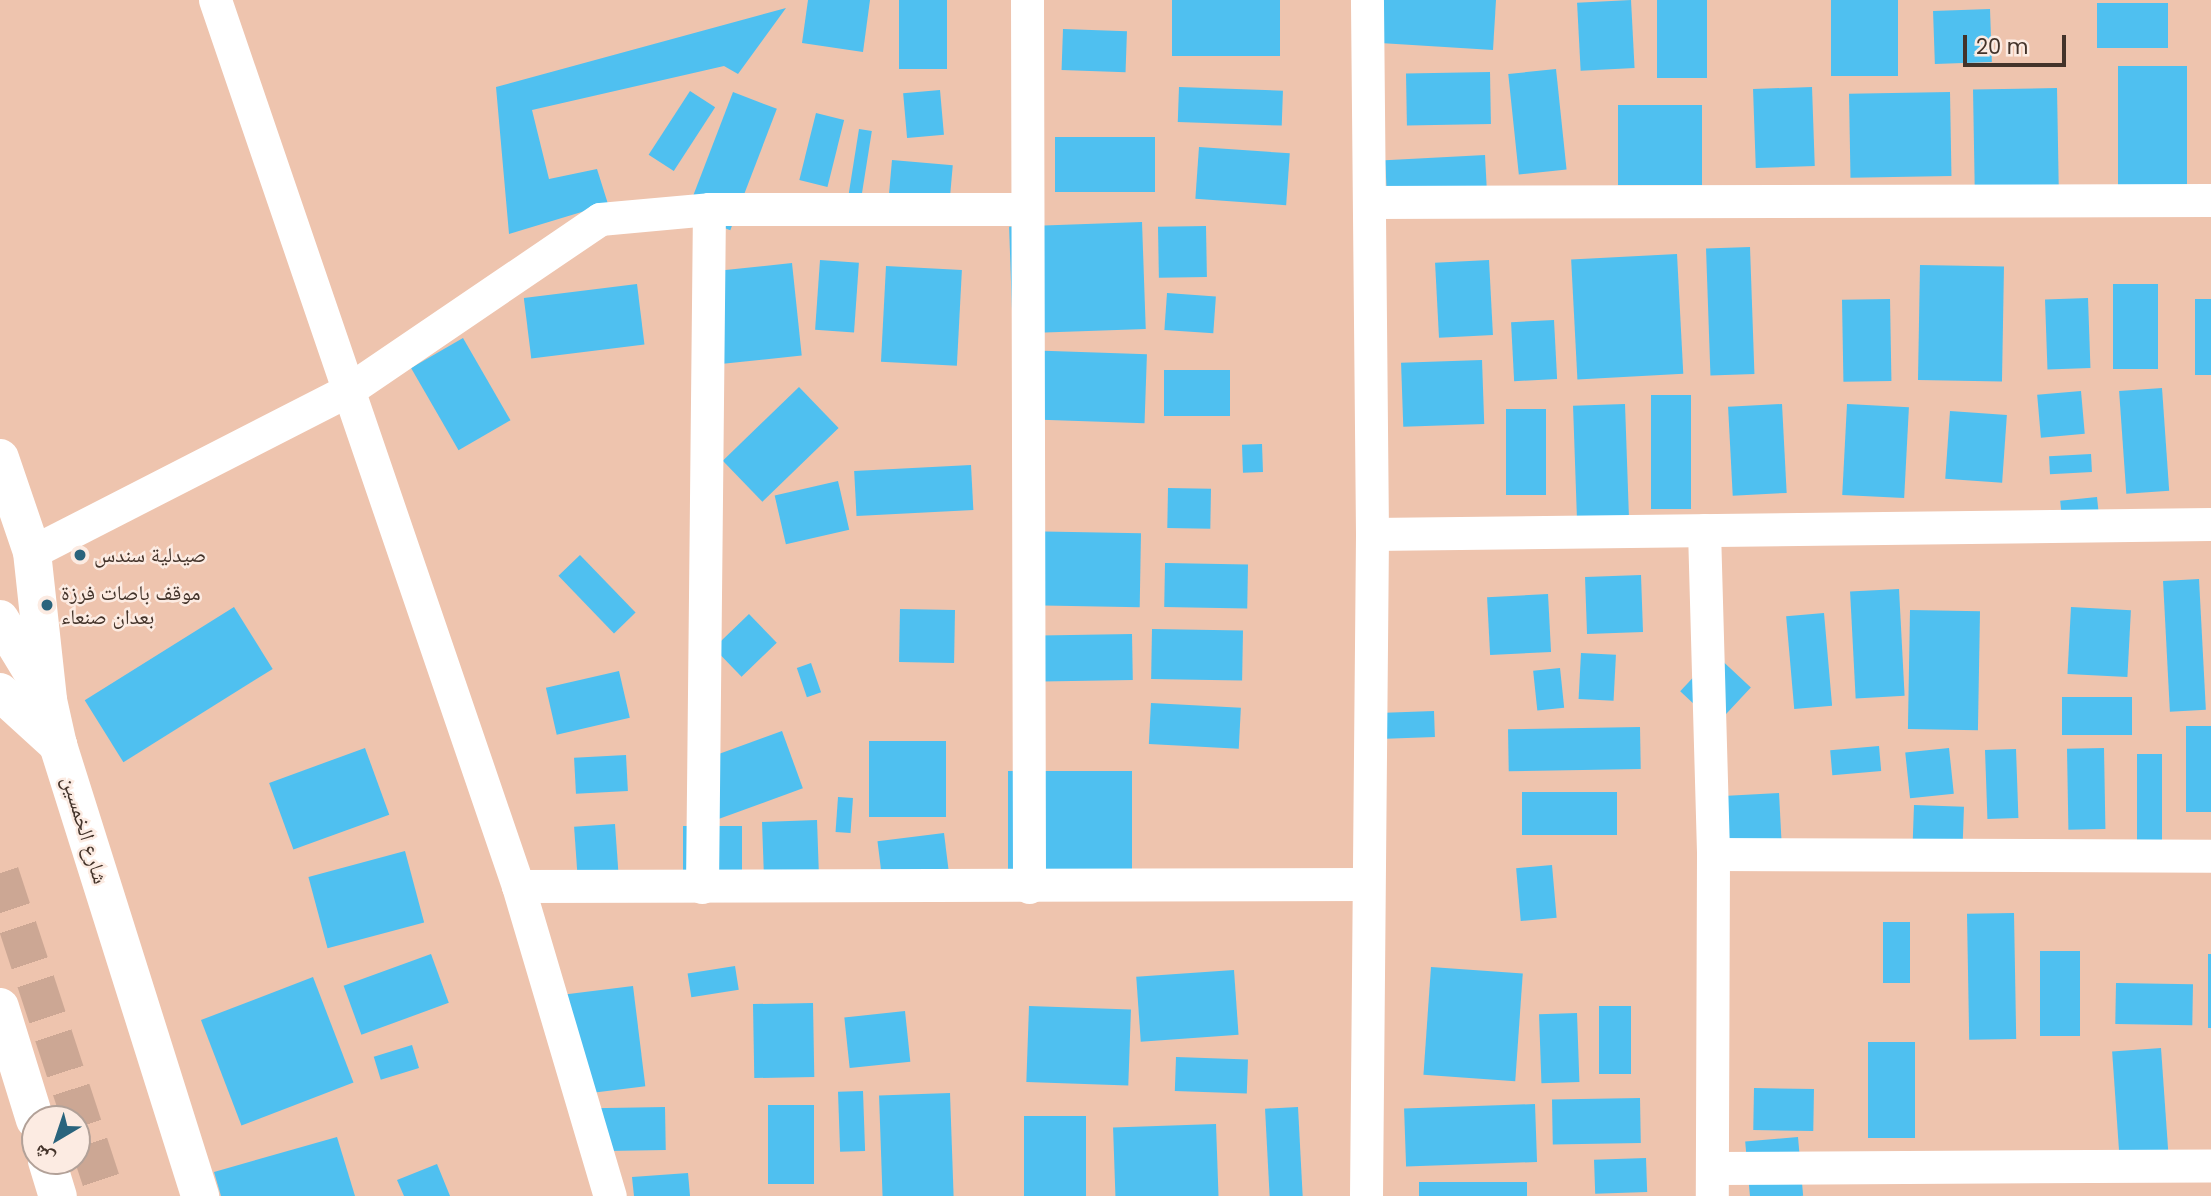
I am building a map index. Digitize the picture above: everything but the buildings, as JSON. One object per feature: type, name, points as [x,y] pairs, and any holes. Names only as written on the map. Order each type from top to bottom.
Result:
[{"type":"main road","name":"شارع الخمسين","points":[[0,458],[32,552],[48,700],[58,745],[200,1196]]},
{"type":"main road","points":[[0,619],[12,633],[48,700]]},
{"type":"main road","points":[[0,692],[58,745]]},
{"type":"main road","points":[[0,1007],[30,1105]]},
{"type":"main road","points":[[51,1175],[58,1196]]},
{"type":"street","points":[[215,0],[518,886],[610,1196]]},
{"type":"street","points":[[1027,0],[1029,887]]},
{"type":"street","points":[[1366,1196],[1366,884],[1372,534],[1367,0]]},
{"type":"street","points":[[1370,202],[2211,200]]},
{"type":"street","points":[[702,887],[709,209]]},
{"type":"street","points":[[32,552],[347,391],[600,219],[709,209],[1026,209]]},
{"type":"street","points":[[1372,534],[2211,524]]},
{"type":"street","points":[[1704,530],[1713,854],[1712,1182],[2211,1165]]},
{"type":"street","points":[[1713,854],[2211,856]]},
{"type":"street","points":[[518,886],[1029,887],[1366,884]]},
{"type":"tunnel","points":[[0,873],[106,1196]]},
{"type":"place","name":"صيدلية سندس","points":[[80,555]]},
{"type":"place","name":"موقف باصات فرزة بعدان صنعاء","points":[[47,605]]}]
